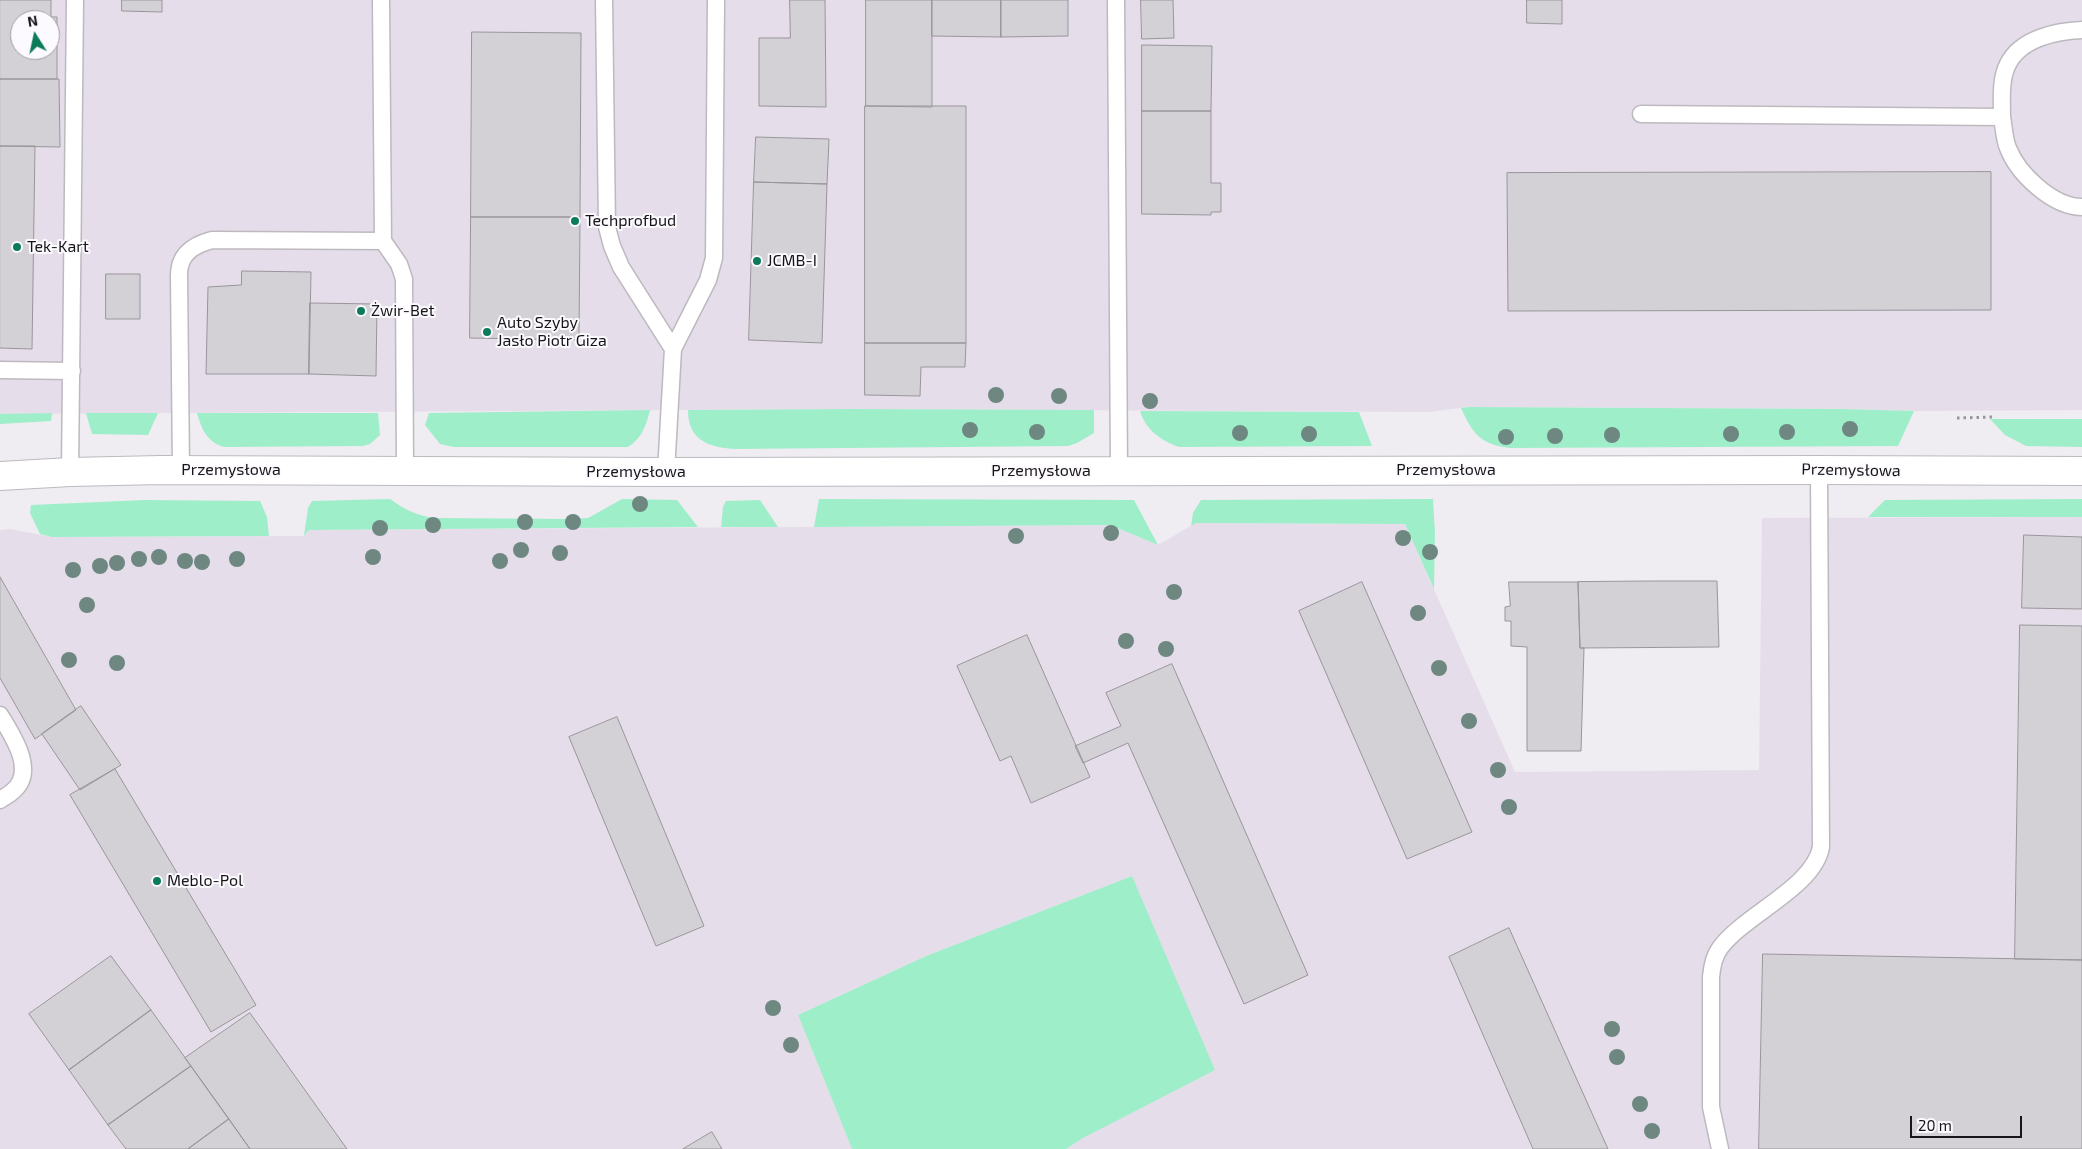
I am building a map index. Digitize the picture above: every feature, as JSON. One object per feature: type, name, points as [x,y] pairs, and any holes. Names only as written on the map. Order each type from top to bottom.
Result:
[{"type":"street","name":"Przemysłowa","points":[[0,476],[70,472],[181,470],[666,472],[2082,471]]},
{"type":"lane","points":[[70,472],[75,0]]},
{"type":"lane","points":[[381,0],[383,241],[399,264],[404,279],[405,471]]},
{"type":"lane","points":[[604,0],[607,216],[609,237],[621,267],[673,349]]},
{"type":"lane","points":[[666,472],[673,349],[708,280],[714,258],[716,0]]},
{"type":"lane","points":[[1116,0],[1119,471]]},
{"type":"lane","points":[[2082,30],[2063,31],[2039,38],[2019,50],[2008,63],[2003,82],[2002,117],[2008,148],[2024,174],[2038,188],[2055,199],[2082,207]]},
{"type":"lane","points":[[1641,114],[2002,117]]},
{"type":"lane","points":[[181,470],[178,275],[180,264],[185,254],[204,242],[212,240],[383,241]]},
{"type":"lane","points":[[0,370],[72,371]]},
{"type":"lane","points":[[1720,1149],[1711,1106],[1711,977],[1714,958],[1727,940],[1810,872],[1820,856],[1819,470]]},
{"type":"lane","points":[[0,715],[14,739],[21,756],[23,768],[21,781],[14,790],[0,800]]},
{"type":"path","points":[[1957,418],[1993,417]]},
{"type":"shaded area","points":[[0,0],[2082,0],[2082,410],[1914,411],[1469,407],[1428,412],[853,409],[0,414]]},
{"type":"shaded area","points":[[2082,517],[2082,1149],[1066,1149],[1083,1138],[1132,876],[926,956],[798,1015],[852,1149],[0,1149],[0,530],[10,529],[52,537],[304,536],[309,530],[1110,525],[1158,545],[1196,523],[1405,524],[1515,772],[1759,770],[1762,518]]},
{"type":"green space","points":[[1461,408],[1914,411],[1898,446],[1510,448],[1492,444],[1479,437]]},
{"type":"green space","points":[[650,410],[643,431],[637,440],[628,447],[454,447],[440,444],[425,425],[429,413]]},
{"type":"green space","points":[[688,410],[1094,410],[1094,433],[1068,446],[734,449],[708,444],[701,440],[692,428]]},
{"type":"green space","points":[[1140,411],[1359,412],[1372,446],[1179,447],[1155,434],[1146,424]]},
{"type":"green space","points":[[52,413],[51,421],[0,424],[0,414]]},
{"type":"green space","points":[[86,413],[158,413],[148,435],[92,434]]},
{"type":"green space","points":[[197,413],[378,413],[380,435],[370,444],[363,446],[224,447],[209,439]]},
{"type":"green space","points":[[1990,419],[2082,419],[2082,447],[2026,446],[2005,435]]},
{"type":"green space","points":[[390,499],[411,512],[433,518],[567,519],[588,518],[622,499],[677,500],[698,527],[309,530],[304,536],[308,508],[312,501]]},
{"type":"green space","points":[[819,499],[1134,500],[1158,545],[1110,525],[814,527]]},
{"type":"green space","points":[[1433,499],[1435,533],[1434,589],[1405,524],[1196,523],[1191,526],[1193,513],[1201,500]]},
{"type":"green space","points":[[2082,499],[2082,517],[1868,517],[1885,500]]},
{"type":"green space","points":[[144,500],[260,501],[267,517],[269,536],[52,537],[40,534],[30,513],[31,505]]},
{"type":"green space","points":[[760,500],[778,527],[721,527],[723,507],[726,501]]},
{"type":"green space","points":[[1132,876],[1215,1070],[1083,1138],[1066,1149],[852,1149],[798,1015],[926,956]]},
{"type":"building","points":[[0,0],[51,0],[51,10],[10,10],[10,60],[57,60],[57,79],[0,79]]},
{"type":"building","points":[[122,0],[162,0],[162,12],[122,11]]},
{"type":"building","points":[[790,0],[825,0],[826,107],[759,106],[759,38],[790,38]]},
{"type":"building","points":[[866,0],[932,0],[932,107],[866,106]]},
{"type":"building","points":[[932,0],[1001,0],[1001,37],[932,36]]},
{"type":"building","points":[[1001,0],[1068,0],[1068,36],[1001,37]]},
{"type":"building","points":[[1141,0],[1173,0],[1174,38],[1142,39]]},
{"type":"building","points":[[1527,0],[1562,0],[1562,24],[1527,23]]},
{"type":"building","points":[[472,32],[581,33],[580,217],[471,217]]},
{"type":"building","points":[[1142,45],[1212,46],[1211,111],[1142,111]]},
{"type":"building","points":[[0,79],[59,79],[60,147],[0,146]]},
{"type":"building","points":[[865,106],[966,106],[966,343],[865,343]]},
{"type":"building","points":[[1142,111],[1211,111],[1211,183],[1221,183],[1221,212],[1211,212],[1211,215],[1142,214]]},
{"type":"building","points":[[756,137],[829,139],[827,184],[754,182]]},
{"type":"building","name":"Tek-Kart","points":[[0,146],[35,146],[32,349],[0,348]]},
{"type":"building","points":[[1991,172],[1991,310],[1508,311],[1507,173]]},
{"type":"building","points":[[754,182],[827,184],[822,343],[749,340]]},
{"type":"building","points":[[471,217],[580,217],[579,340],[470,338]]},
{"type":"building","points":[[242,271],[311,272],[309,374],[206,374],[208,287],[241,285]]},
{"type":"building","points":[[106,274],[140,274],[140,319],[106,319]]},
{"type":"building","points":[[310,303],[377,304],[376,376],[309,374]]},
{"type":"building","points":[[865,343],[966,343],[965,367],[921,367],[920,396],[865,395]]},
{"type":"building","points":[[2024,535],[2082,537],[2082,609],[2022,608]]},
{"type":"building","points":[[0,577],[76,710],[35,739],[0,678]]},
{"type":"building","points":[[1717,581],[1719,647],[1580,648],[1578,582]]},
{"type":"building","points":[[1362,582],[1472,832],[1407,859],[1299,611]]},
{"type":"building","points":[[1509,582],[1578,582],[1580,648],[1584,648],[1581,751],[1527,751],[1527,647],[1511,646],[1511,621],[1505,621],[1505,607],[1510,606]]},
{"type":"building","points":[[2020,625],[2082,626],[2082,960],[2015,959]]},
{"type":"building","points":[[1027,635],[1090,777],[1031,803],[1011,756],[1000,761],[957,666]]},
{"type":"building","points":[[1172,664],[1308,975],[1244,1004],[1128,743],[1083,763],[1075,746],[1121,726],[1106,693]]},
{"type":"building","points":[[81,706],[121,765],[80,790],[42,734]]},
{"type":"building","points":[[617,717],[704,926],[656,946],[569,737]]},
{"type":"building","points":[[115,769],[256,1005],[211,1032],[70,795]]},
{"type":"building","points":[[1509,928],[1608,1149],[1533,1149],[1449,957]]},
{"type":"building","points":[[1763,954],[2082,960],[2082,1149],[1759,1149]]},
{"type":"building","points":[[111,956],[151,1010],[69,1070],[29,1014]]},
{"type":"building","points":[[151,1010],[191,1066],[108,1125],[69,1070]]},
{"type":"building","points":[[250,1013],[347,1149],[250,1149],[185,1058]]},
{"type":"building","points":[[191,1066],[229,1119],[188,1149],[126,1149],[108,1125]]},
{"type":"building","points":[[229,1119],[250,1149],[188,1149]]},
{"type":"building","points":[[712,1132],[722,1149],[683,1149]]},
{"type":"place","name":"Techprofbud","points":[[575,221]]},
{"type":"place","name":"Tek-Kart","points":[[17,247]]},
{"type":"place","name":"JCMB-I","points":[[757,261]]},
{"type":"place","name":"Żwir-Bet","points":[[361,311]]},
{"type":"place","name":"Auto Szyby Jasło Piotr Giza","points":[[487,332]]},
{"type":"place","name":"Meblo-Pol","points":[[157,881]]}]
